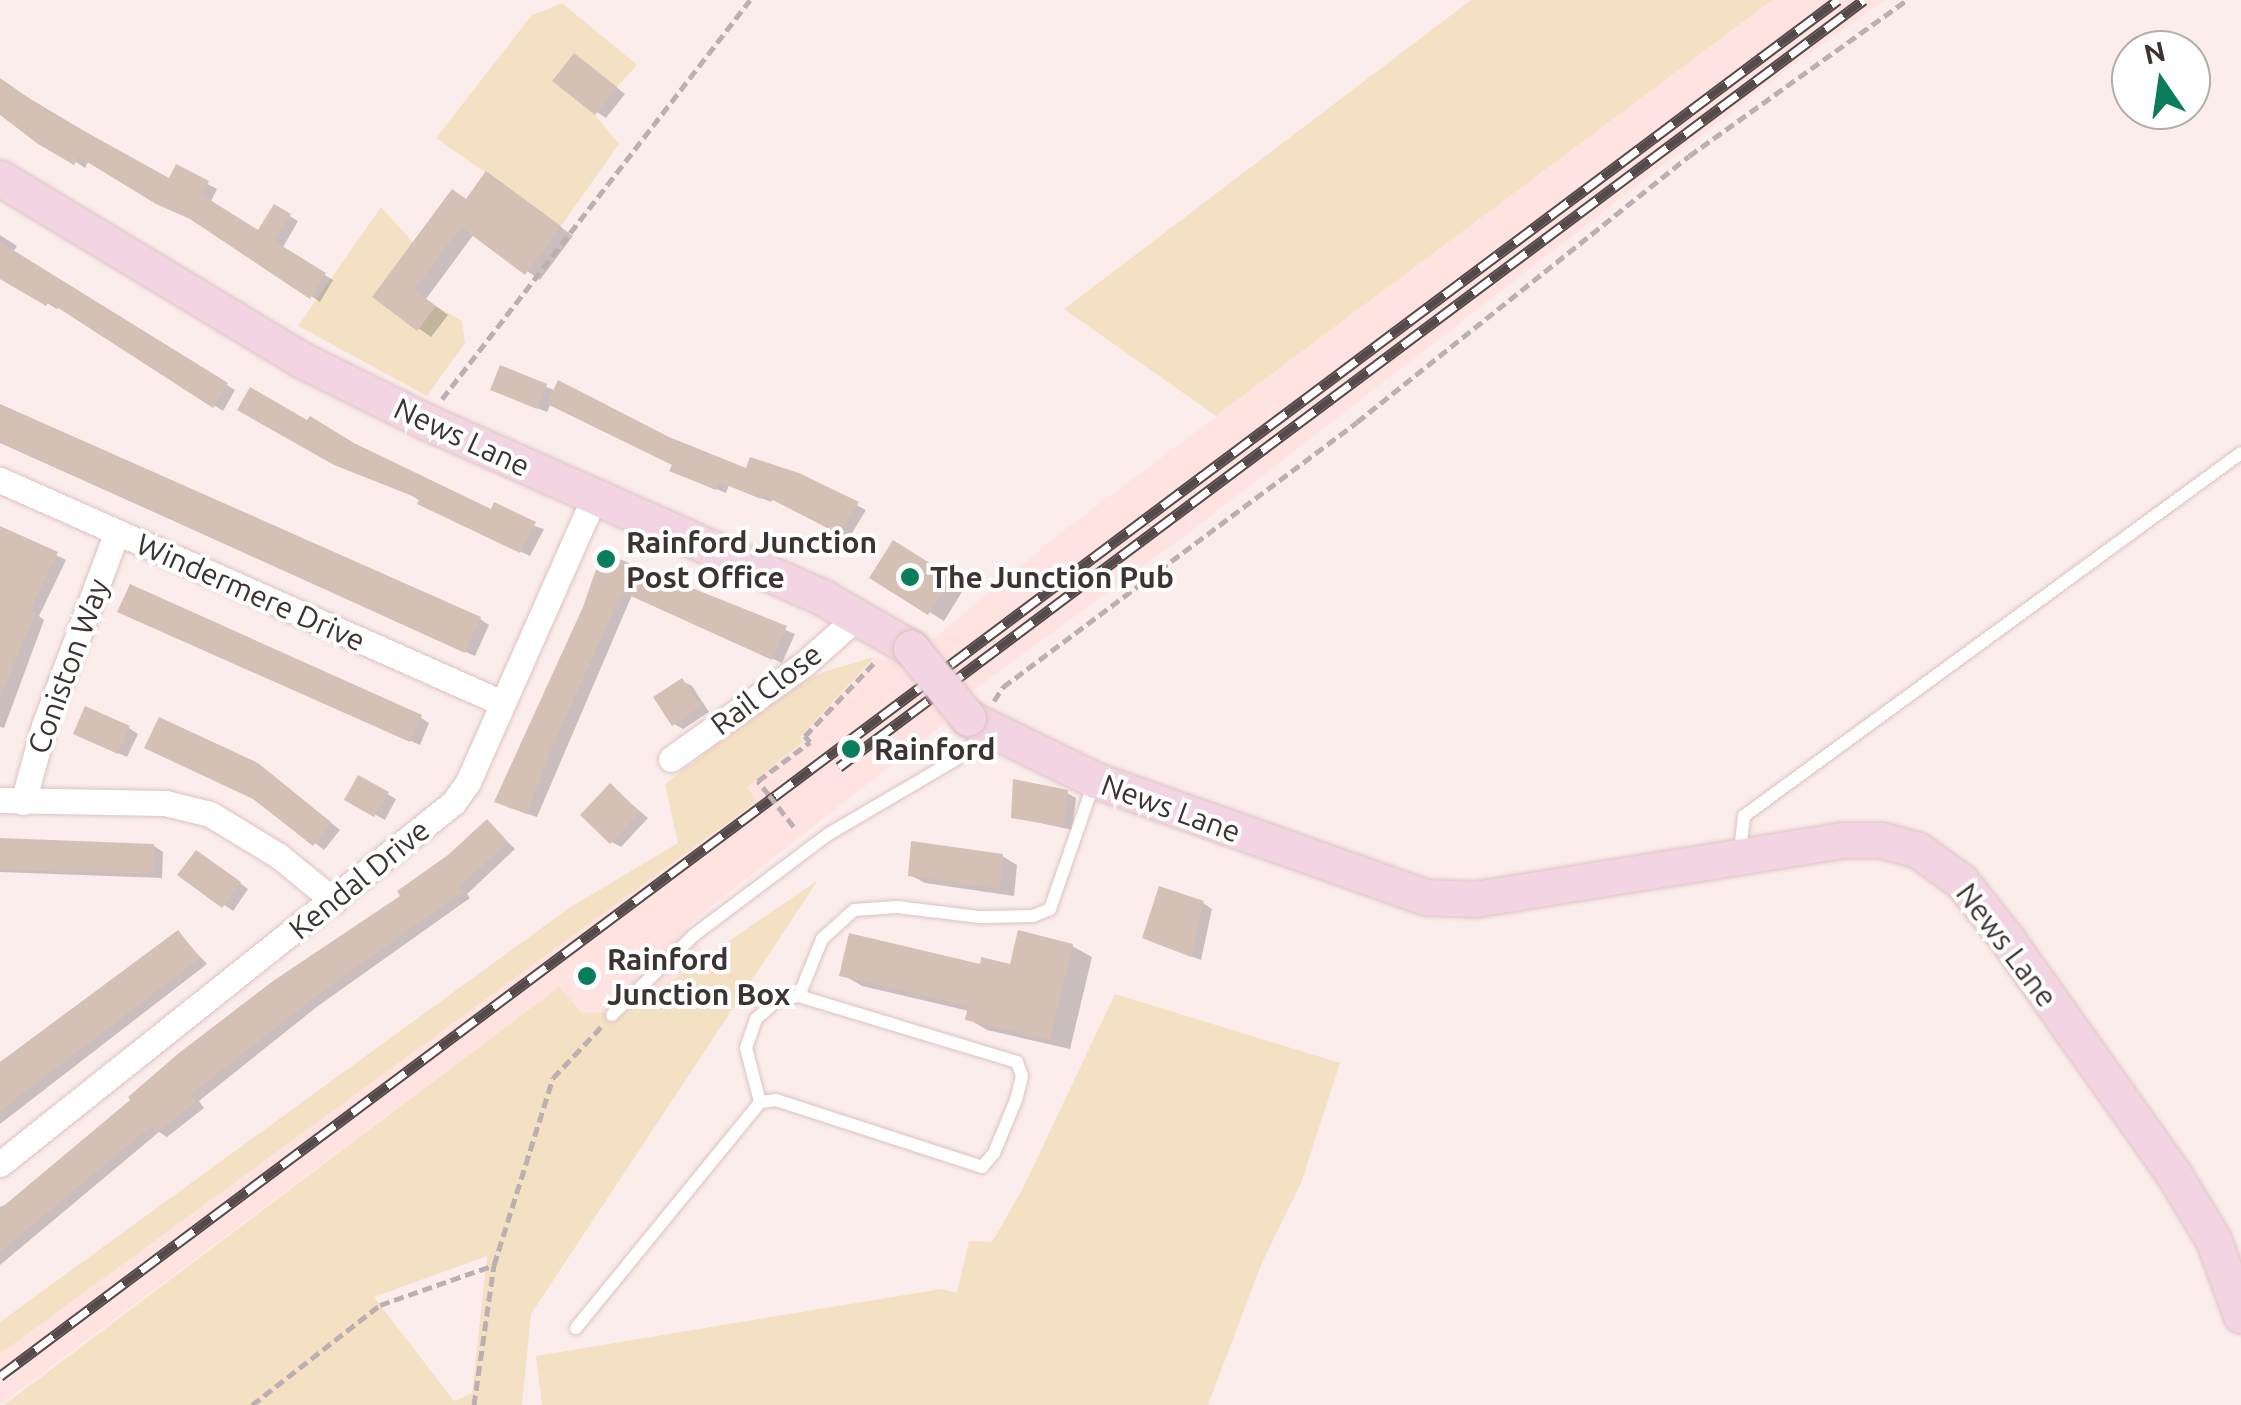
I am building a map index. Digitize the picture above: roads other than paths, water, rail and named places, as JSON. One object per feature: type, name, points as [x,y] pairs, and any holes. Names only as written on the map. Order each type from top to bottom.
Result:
[{"type":"street","name":"News Lane","points":[[0,178],[300,359],[424,421],[858,616],[905,644],[978,724],[1095,780],[1403,891],[1438,898],[1501,896],[1862,838],[1918,850],[1948,870],[2006,938],[2194,1206],[2228,1274],[2241,1314]]},
{"type":"street","name":"Windermere Drive","points":[[0,480],[502,703]]},
{"type":"street","name":"Kendal Drive","points":[[0,1164],[453,804],[468,782],[594,498]]},
{"type":"street","name":"Coniston Way","points":[[12,801],[118,532]]},
{"type":"street","name":"Rail Close","points":[[671,760],[804,664],[858,616]]},
{"type":"street","points":[[12,801],[165,803],[210,814],[279,856],[334,901]]},
{"type":"lane","points":[[1740,856],[1744,816],[2241,453]]},
{"type":"lane","points":[[612,1015],[694,934],[827,835],[960,757],[978,724]]},
{"type":"lane","points":[[799,996],[822,938],[854,910],[897,906],[980,917],[1033,916],[1050,909],[1095,780]]},
{"type":"lane","points":[[576,1328],[760,1102],[776,1100],[982,1166],[1010,1116],[1022,1076],[1017,1062],[799,996],[777,1000],[756,1019],[746,1048],[760,1102]]},
{"type":"railway","points":[[0,1376],[1838,0]]},
{"type":"railway","points":[[839,767],[1864,0]]},
{"type":"place","name":"Rainford Junction Post Office","points":[[606,559]]},
{"type":"place","name":"The Junction Pub","points":[[910,577]]},
{"type":"place","name":"Rainford","points":[[851,749]]},
{"type":"place","name":"Rainford Junction Box","points":[[587,976]]}]
